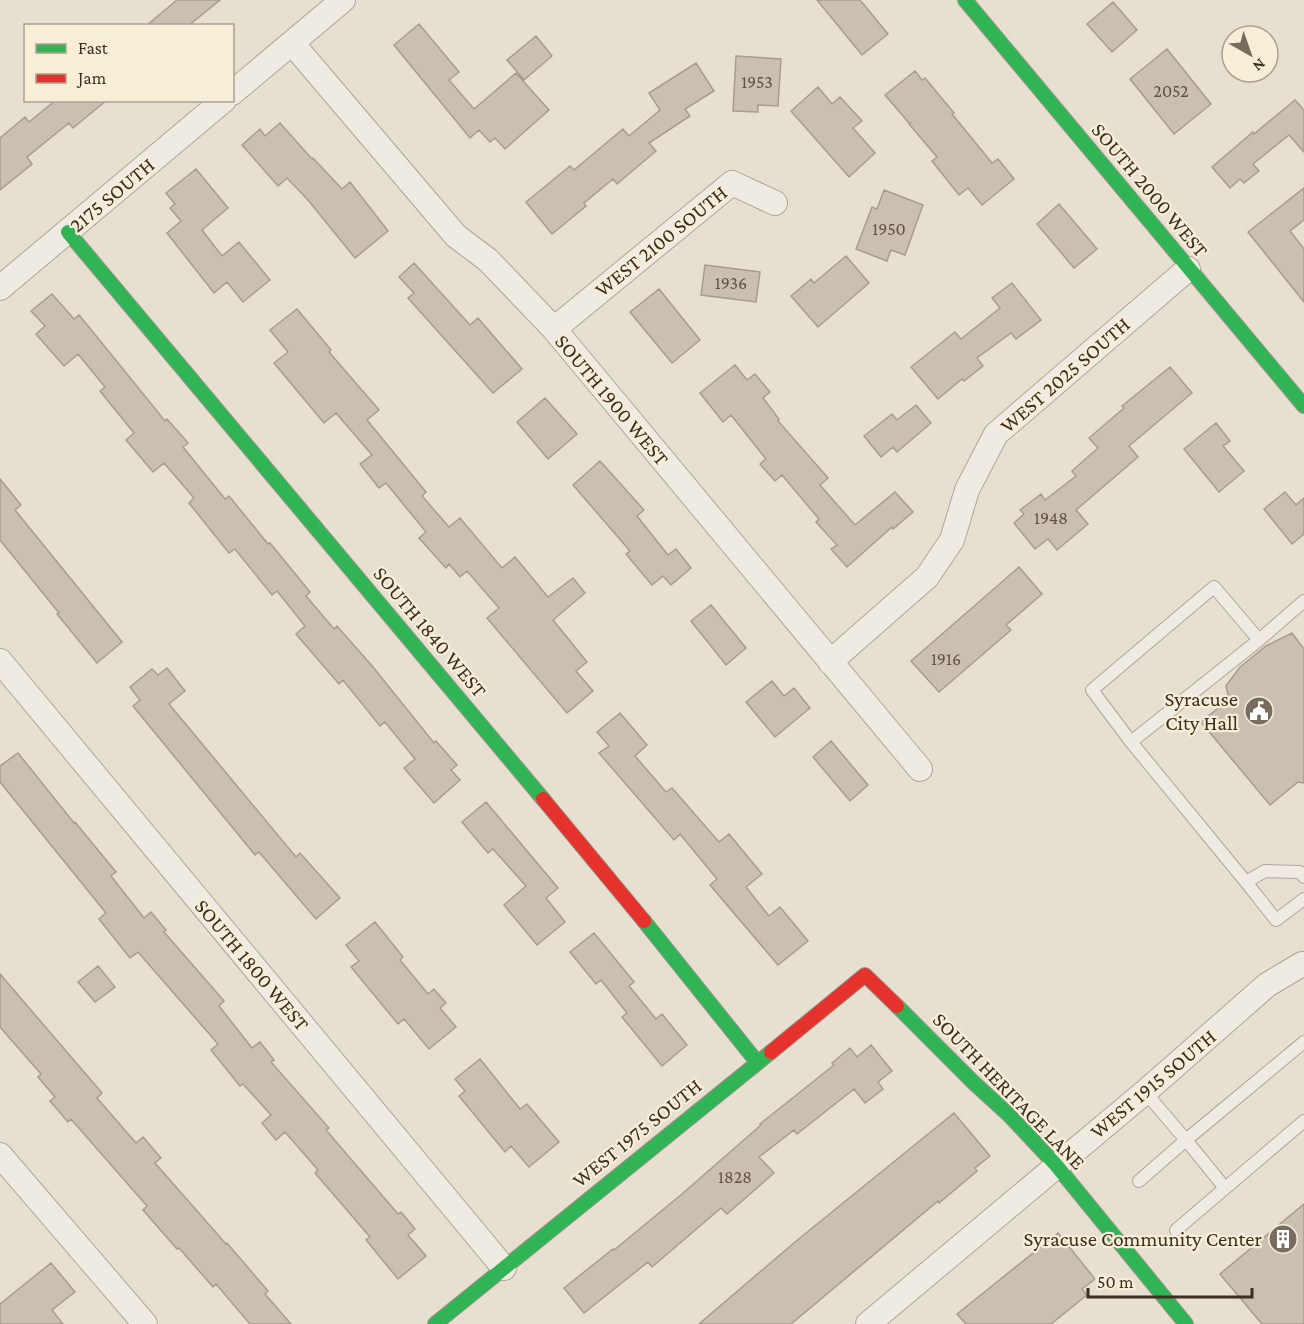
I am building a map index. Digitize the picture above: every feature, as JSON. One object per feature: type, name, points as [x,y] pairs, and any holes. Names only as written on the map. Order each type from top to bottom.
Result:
[{"type":"street","points":[[234,91],[343,0]]},
{"type":"street","name":"SOUTH 2000 WEST","points":[[965,0],[1304,406]]},
{"type":"street","name":"SOUTH 1900 WEST","points":[[292,43],[456,236],[488,260],[554,329],[920,769]]},
{"type":"street","name":"2175 SOUTH","points":[[0,288],[222,102]]},
{"type":"street","name":"WEST 2100 SOUTH","points":[[554,329],[732,183],[775,203]]},
{"type":"street","name":"SOUTH 1840 WEST","points":[[68,232],[596,862],[757,1062]]},
{"type":"street","name":"WEST 2025 SOUTH","points":[[830,662],[927,577],[952,540],[966,490],[996,435],[1188,269]]},
{"type":"street","name":"SOUTH 1800 WEST","points":[[0,661],[504,1268]]},
{"type":"street","name":"WEST 1915 SOUTH","points":[[868,1324],[1145,1092],[1267,985],[1304,964]]},
{"type":"street","name":"WEST 1975 SOUTH","points":[[435,1324],[866,975]]},
{"type":"street","name":"SOUTH HERITAGE LANE","points":[[866,975],[1009,1115],[1056,1165],[1186,1324]]},
{"type":"street","points":[[0,1155],[145,1324]]},
{"type":"lane","points":[[1259,640],[1214,587],[1092,690],[1131,742],[1276,921],[1304,899]]},
{"type":"lane","points":[[1131,742],[1259,640],[1304,601]]},
{"type":"lane","points":[[1246,882],[1265,871],[1300,872],[1304,877]]},
{"type":"lane","points":[[1139,1181],[1304,1042]]},
{"type":"lane","points":[[1145,1092],[1224,1188]]},
{"type":"lane","points":[[1176,1230],[1304,1121]]},
{"type":"building","points":[[177,0],[220,0],[190,24],[148,24]]},
{"type":"building","points":[[817,0],[860,0],[888,34],[862,55]]},
{"type":"building","points":[[1113,2],[1137,30],[1112,52],[1087,24]]},
{"type":"building","points":[[419,24],[459,72],[449,80],[474,109],[516,73],[549,110],[505,149],[495,138],[490,142],[479,130],[470,138],[394,45]]},
{"type":"building","points":[[536,36],[552,56],[524,80],[507,60]]},
{"type":"building","points":[[1167,49],[1211,104],[1174,134],[1130,79]]},
{"type":"building","points":[[736,56],[781,59],[778,106],[758,105],[758,112],[733,111]]},
{"type":"building","points":[[696,63],[714,91],[685,109],[690,116],[649,143],[656,151],[617,184],[613,179],[584,203],[586,206],[552,234],[526,202],[570,166],[574,170],[623,129],[629,136],[660,110],[649,93]]},
{"type":"building","points":[[915,71],[922,80],[925,78],[992,163],[998,159],[1014,179],[982,205],[968,188],[959,195],[932,161],[937,157],[885,95]]},
{"type":"building","points":[[818,87],[832,104],[840,97],[862,121],[853,128],[875,153],[849,177],[791,111]]},
{"type":"building","points":[[1295,100],[1304,110],[1304,152],[1289,135],[1253,164],[1259,171],[1244,183],[1240,179],[1230,188],[1212,167]]},
{"type":"building","points":[[54,102],[105,102],[73,128],[69,123],[27,157],[32,164],[0,190],[0,138],[25,117],[29,122]]},
{"type":"building","points":[[280,123],[342,189],[350,182],[388,231],[355,258],[287,178],[278,186],[242,145],[260,129],[265,136]]},
{"type":"building","points":[[196,169],[228,208],[202,230],[222,256],[239,242],[270,280],[243,302],[227,282],[214,293],[167,233],[181,221],[170,208],[175,204],[166,193]]},
{"type":"building","points":[[1304,188],[1304,220],[1290,231],[1304,249],[1304,302],[1248,232]]},
{"type":"building","points":[[884,190],[923,205],[905,255],[891,250],[887,261],[856,249],[872,207],[877,209]]},
{"type":"building","points":[[1059,204],[1097,249],[1074,268],[1037,224]]},
{"type":"building","points":[[846,256],[869,283],[818,327],[791,296],[811,279],[814,283]]},
{"type":"building","points":[[414,263],[470,325],[478,318],[522,369],[493,393],[408,298],[414,293],[399,277]]},
{"type":"building","points":[[705,265],[760,272],[756,302],[701,295]]},
{"type":"building","points":[[1012,283],[1041,320],[1016,339],[1011,333],[977,358],[983,366],[964,381],[962,379],[938,399],[911,367],[955,332],[961,339],[1000,308],[992,298]]},
{"type":"building","points":[[659,289],[700,340],[672,363],[630,312]]},
{"type":"building","points":[[52,294],[74,319],[79,315],[165,421],[167,419],[188,443],[183,447],[225,499],[229,496],[310,592],[306,596],[334,629],[337,626],[434,743],[436,741],[457,765],[451,770],[460,780],[434,803],[404,768],[415,759],[385,722],[380,726],[343,680],[339,684],[296,634],[305,626],[277,591],[272,595],[235,549],[229,553],[189,503],[194,498],[164,463],[153,472],[126,440],[134,433],[100,391],[105,387],[78,354],[64,366],[36,334],[45,326],[31,311]]},
{"type":"building","points":[[297,309],[331,350],[329,352],[379,410],[367,420],[426,492],[422,496],[449,527],[460,518],[502,568],[515,557],[548,597],[573,578],[585,593],[553,620],[587,662],[576,671],[593,691],[567,713],[487,618],[499,608],[467,571],[460,577],[449,564],[446,568],[419,538],[426,532],[386,483],[379,488],[360,464],[372,455],[336,413],[324,423],[274,363],[288,352],[270,330]]},
{"type":"building","points":[[735,365],[747,380],[755,374],[770,392],[763,398],[779,419],[778,421],[828,478],[820,485],[855,525],[895,492],[913,512],[893,529],[892,527],[847,567],[831,549],[837,545],[816,522],[819,519],[782,475],[775,481],[760,464],[766,459],[731,415],[723,422],[700,393]]},
{"type":"building","points":[[1170,367],[1192,393],[1129,446],[1138,457],[1076,510],[1088,524],[1057,550],[1048,539],[1035,549],[1014,523],[1024,514],[1020,510],[1041,494],[1045,500],[1076,476],[1072,471],[1098,448],[1089,438],[1124,408],[1122,406]]},
{"type":"building","points":[[545,398],[577,434],[548,459],[517,422]]},
{"type":"building","points":[[916,405],[931,423],[897,452],[893,447],[881,457],[864,436],[892,414],[897,420]]},
{"type":"building","points":[[1216,423],[1230,441],[1223,446],[1244,471],[1219,492],[1184,449]]},
{"type":"building","points":[[600,461],[644,510],[637,516],[668,555],[676,549],[691,568],[671,585],[663,576],[652,585],[626,554],[630,551],[573,485]]},
{"type":"building","points":[[0,479],[21,505],[15,510],[122,642],[97,663],[0,540]]},
{"type":"building","points":[[1285,492],[1296,505],[1304,498],[1304,534],[1292,544],[1264,509]]},
{"type":"building","points":[[1019,567],[1042,594],[1006,625],[1011,630],[939,692],[911,661]]},
{"type":"building","points":[[711,605],[746,648],[726,665],[691,621]]},
{"type":"building","name":"Syracuse City Hall","points":[[1292,633],[1304,649],[1304,783],[1298,782],[1270,805],[1201,722],[1229,699],[1226,686],[1240,667],[1266,646]]},
{"type":"building","points":[[167,668],[185,691],[169,704],[296,857],[300,853],[340,898],[316,919],[259,852],[255,855],[133,706],[140,700],[130,687],[152,669],[158,675]]},
{"type":"building","points":[[772,681],[784,696],[794,688],[810,708],[775,737],[746,702]]},
{"type":"building","points":[[620,713],[647,745],[635,756],[666,792],[672,788],[719,842],[729,834],[762,874],[746,887],[769,916],[780,907],[808,941],[778,965],[710,885],[717,879],[680,834],[674,840],[599,753],[609,746],[597,732]]},
{"type":"building","points":[[831,741],[868,785],[850,801],[813,757]]},
{"type":"building","points":[[18,753],[116,872],[111,876],[144,918],[151,912],[166,930],[164,932],[224,1001],[219,1006],[252,1048],[260,1042],[274,1060],[271,1062],[329,1128],[326,1130],[398,1214],[401,1212],[415,1229],[408,1235],[426,1256],[398,1279],[366,1240],[370,1237],[315,1173],[318,1170],[285,1132],[276,1140],[262,1123],[271,1115],[243,1084],[240,1086],[211,1050],[218,1044],[138,952],[130,958],[99,919],[106,913],[0,782],[0,766]]},
{"type":"building","points":[[486,802],[558,888],[546,898],[565,922],[537,945],[504,905],[526,886],[493,849],[488,853],[462,822]]},
{"type":"building","points":[[375,922],[403,957],[400,960],[428,994],[434,989],[446,1003],[440,1008],[456,1027],[429,1049],[404,1019],[398,1024],[351,967],[359,961],[346,945]]},
{"type":"building","points":[[594,933],[634,982],[629,986],[656,1019],[662,1014],[687,1045],[662,1066],[622,1017],[627,1013],[601,980],[596,984],[570,952]]},
{"type":"building","points":[[98,966],[115,987],[95,1002],[78,982]]},
{"type":"building","points":[[0,974],[102,1093],[97,1098],[136,1143],[143,1137],[161,1158],[155,1163],[268,1291],[265,1294],[291,1324],[250,1324],[216,1284],[213,1287],[179,1248],[177,1249],[143,1210],[147,1206],[71,1119],[68,1122],[50,1101],[55,1097],[38,1077],[41,1074],[0,1027]]},
{"type":"building","points":[[871,1045],[892,1071],[878,1082],[883,1089],[865,1103],[854,1089],[797,1134],[794,1130],[759,1157],[774,1173],[727,1214],[721,1208],[652,1267],[648,1262],[584,1313],[564,1288],[682,1194],[760,1124],[834,1065],[832,1063],[850,1048],[857,1057]]},
{"type":"building","points":[[480,1059],[520,1109],[527,1104],[559,1142],[529,1167],[511,1146],[505,1152],[459,1096],[465,1091],[455,1079]]},
{"type":"building","points":[[954,1113],[990,1156],[975,1168],[977,1171],[939,1203],[938,1201],[791,1324],[699,1324],[795,1242]]},
{"type":"building","name":"Syracuse Community Center","points":[[1304,1204],[1304,1324],[1262,1324],[1220,1274]]},
{"type":"building","points":[[1058,1233],[1095,1279],[1082,1289],[1087,1295],[1051,1324],[966,1324],[957,1314]]},
{"type":"building","points":[[51,1263],[75,1292],[52,1310],[63,1324],[0,1324],[0,1304]]},
{"type":"traffic: fast","points":[[965,0],[1304,406]]},
{"type":"traffic: fast","points":[[68,232],[543,799]]},
{"type":"traffic: fast","points":[[644,921],[757,1062]]},
{"type":"traffic: fast","points":[[897,1006],[1009,1115],[1056,1165],[1186,1324]]},
{"type":"traffic: fast","points":[[435,1324],[771,1052]]},
{"type":"traffic: jam","points":[[543,799],[644,921]]},
{"type":"traffic: jam","points":[[771,1052],[865,975],[897,1006]]},
{"type":"place","name":"Syracuse City Hall","points":[[1259,711]]},
{"type":"place","name":"Syracuse Community Center","points":[[1283,1239]]}]
